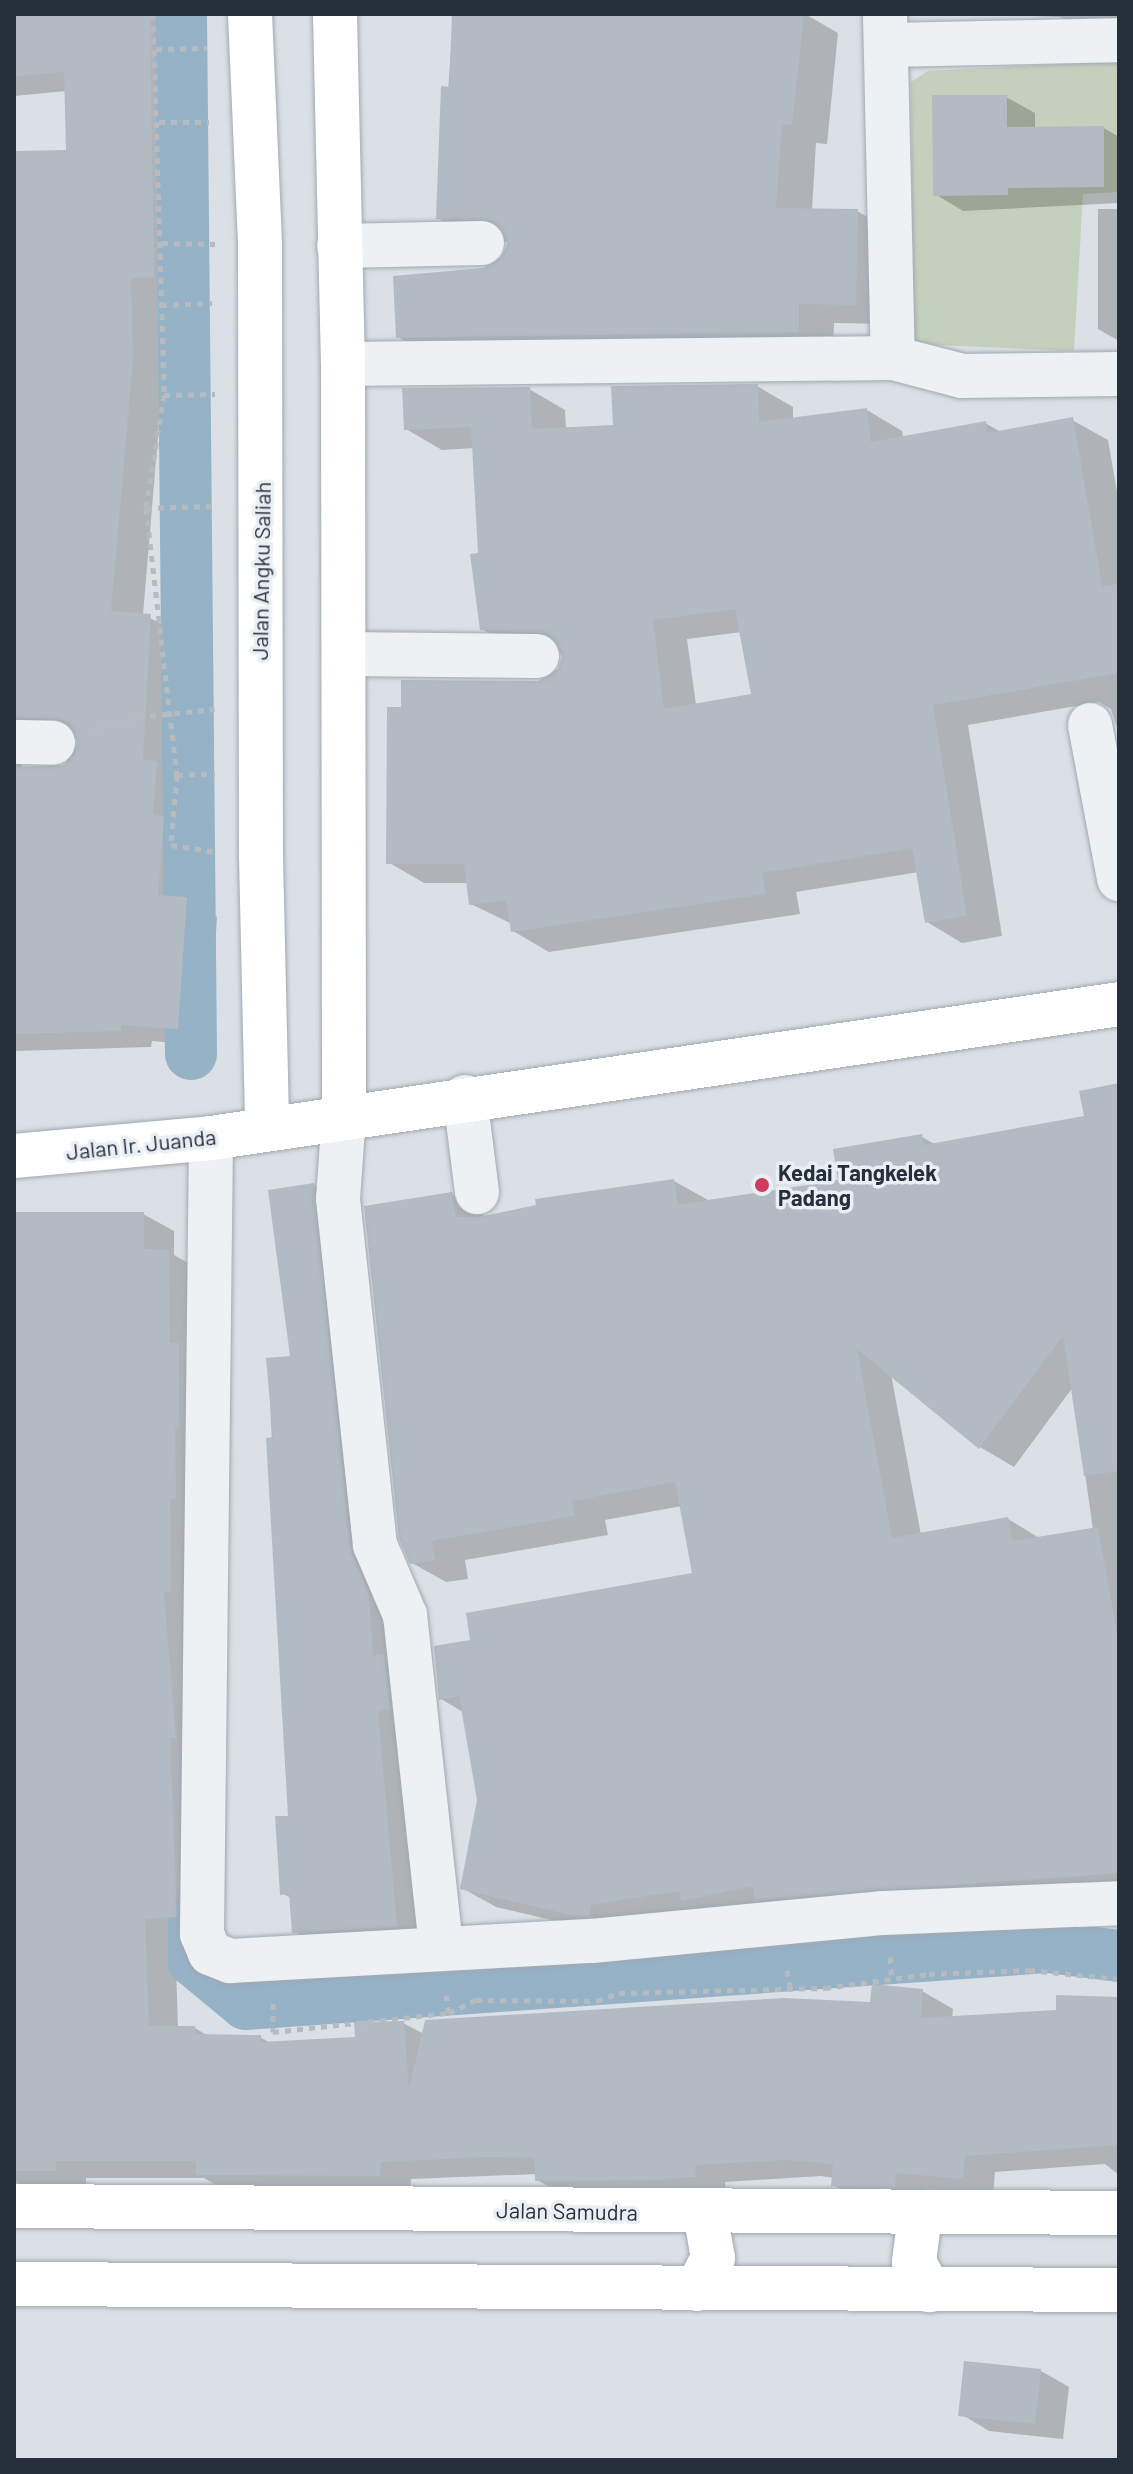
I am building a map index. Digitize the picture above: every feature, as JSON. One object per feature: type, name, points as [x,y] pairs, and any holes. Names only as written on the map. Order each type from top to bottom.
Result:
[{"type":"main road","name":"Jalan Angku Saliah","points":[[250,14],[251,125],[260,247],[260,793],[267,1128]]},
{"type":"main road","points":[[335,14],[343,364],[344,1115]]},
{"type":"main road","name":"Jalan Ir. Juanda","points":[[14,1156],[211,1138],[465,1097],[1119,1004]]},
{"type":"main road","name":"Jalan Samudra","points":[[14,2206],[920,2215],[1119,2213]]},
{"type":"main road","points":[[697,2289],[713,2258],[705,2213]]},
{"type":"main road","points":[[920,2215],[914,2262],[929,2290]]},
{"type":"main road","points":[[14,2284],[1119,2290]]},
{"type":"street","points":[[893,358],[886,30],[1119,40]]},
{"type":"street","points":[[339,246],[482,243]]},
{"type":"street","points":[[343,364],[893,358],[962,376],[1119,374]]},
{"type":"street","points":[[345,654],[537,656]]},
{"type":"street","points":[[1090,725],[1119,879]]},
{"type":"street","points":[[465,1097],[477,1192]]},
{"type":"street","points":[[344,1115],[338,1199],[375,1545],[405,1615],[441,1947]]},
{"type":"street","points":[[211,1138],[204,1944],[218,1958],[230,1961],[592,1941],[884,1913],[1119,1903]]},
{"type":"path","points":[[153,14],[159,122],[164,395],[146,508],[177,775],[171,845],[202,851]]},
{"type":"path","points":[[156,49],[198,47]]},
{"type":"path","points":[[159,122],[200,122]]},
{"type":"path","points":[[162,243],[201,243]]},
{"type":"path","points":[[161,305],[200,302]]},
{"type":"path","points":[[164,395],[202,393]]},
{"type":"path","points":[[146,508],[201,505]]},
{"type":"path","points":[[33,742],[138,717],[202,708]]},
{"type":"path","points":[[177,775],[204,773]]},
{"type":"path","points":[[273,2032],[449,2013],[476,2000],[597,2001],[619,1993],[790,1989],[1029,1970],[1119,1979]]},
{"type":"green space","points":[[1119,61],[1119,192],[1083,194],[1074,351],[913,344],[911,82],[928,71]]},
{"type":"building","points":[[14,14],[150,14],[154,277],[131,278],[133,359],[111,611],[151,614],[143,760],[157,761],[153,815],[164,816],[158,895],[187,897],[178,1029],[121,1025],[121,1031],[14,1034],[14,767],[64,765],[78,743],[65,721],[14,717],[14,151],[66,150],[64,72],[14,76]]},
{"type":"building","points":[[452,14],[804,14],[792,125],[782,124],[776,208],[858,209],[856,305],[799,304],[799,332],[396,338],[393,276],[483,268],[503,256],[507,243],[493,221],[436,219],[441,86],[449,87]]},
{"type":"building","points":[[932,95],[1007,95],[1007,127],[1104,126],[1104,187],[1008,188],[1008,195],[933,196]]},
{"type":"building","points":[[758,384],[759,422],[867,408],[871,442],[986,421],[988,433],[1073,417],[1102,586],[1119,584],[1119,673],[933,705],[967,916],[925,923],[912,848],[762,873],[766,894],[511,932],[506,900],[469,905],[464,864],[386,864],[387,707],[401,707],[401,680],[538,681],[558,669],[562,657],[549,634],[480,630],[470,554],[478,553],[471,427],[404,430],[402,388],[530,387],[532,429],[613,425],[611,386]],"holes":[[[735,609],[751,694],[664,709],[653,620]]]},
{"type":"building","points":[[1119,1083],[1119,1471],[1084,1476],[1063,1335],[979,1449],[857,1349],[892,1538],[1008,1517],[1013,1541],[1098,1527],[1119,1645],[1119,1873],[755,1900],[753,1886],[681,1901],[680,1891],[591,1905],[589,1916],[579,1917],[460,1889],[477,1800],[459,1696],[439,1700],[434,1646],[470,1640],[466,1613],[692,1573],[675,1482],[572,1501],[575,1516],[431,1541],[435,1560],[410,1564],[399,1539],[364,1206],[452,1192],[456,1217],[479,1217],[536,1205],[535,1199],[674,1179],[678,1205],[838,1180],[833,1149],[922,1134],[924,1145],[1084,1116],[1079,1091]]},
{"type":"building","points":[[314,1183],[350,1548],[369,1594],[373,1656],[384,1654],[390,1709],[378,1711],[397,1927],[292,1933],[289,1894],[280,1895],[275,1816],[288,1816],[266,1438],[273,1437],[266,1358],[290,1356],[268,1190]]},
{"type":"building","points":[[14,1212],[144,1212],[144,1249],[169,1250],[170,1343],[179,1343],[179,1427],[175,1427],[176,1499],[170,1499],[171,1592],[164,1592],[176,1738],[170,1738],[177,1917],[145,1919],[149,2026],[195,2026],[195,2034],[261,2035],[261,2042],[355,2037],[354,2022],[404,2021],[409,2090],[425,2020],[784,1998],[870,2002],[872,1984],[923,1989],[921,2018],[1056,2010],[1056,1995],[1119,1997],[1119,2145],[965,2156],[963,2179],[896,2173],[895,2187],[831,2186],[833,2164],[789,2160],[695,2165],[696,2177],[650,2180],[535,2181],[534,2158],[488,2157],[381,2162],[380,2176],[196,2175],[196,2161],[56,2161],[56,2171],[14,2171]]},
{"type":"building","points":[[964,2361],[1041,2369],[1035,2424],[958,2416]]},
{"type":"waterway","points":[[181,14],[191,1054]]},
{"type":"waterway","points":[[194,1919],[194,1961],[246,2004],[1048,1947],[1119,1956]]},
{"type":"place","name":"Kedai Tangkelek Padang","points":[[762,1185]]}]
